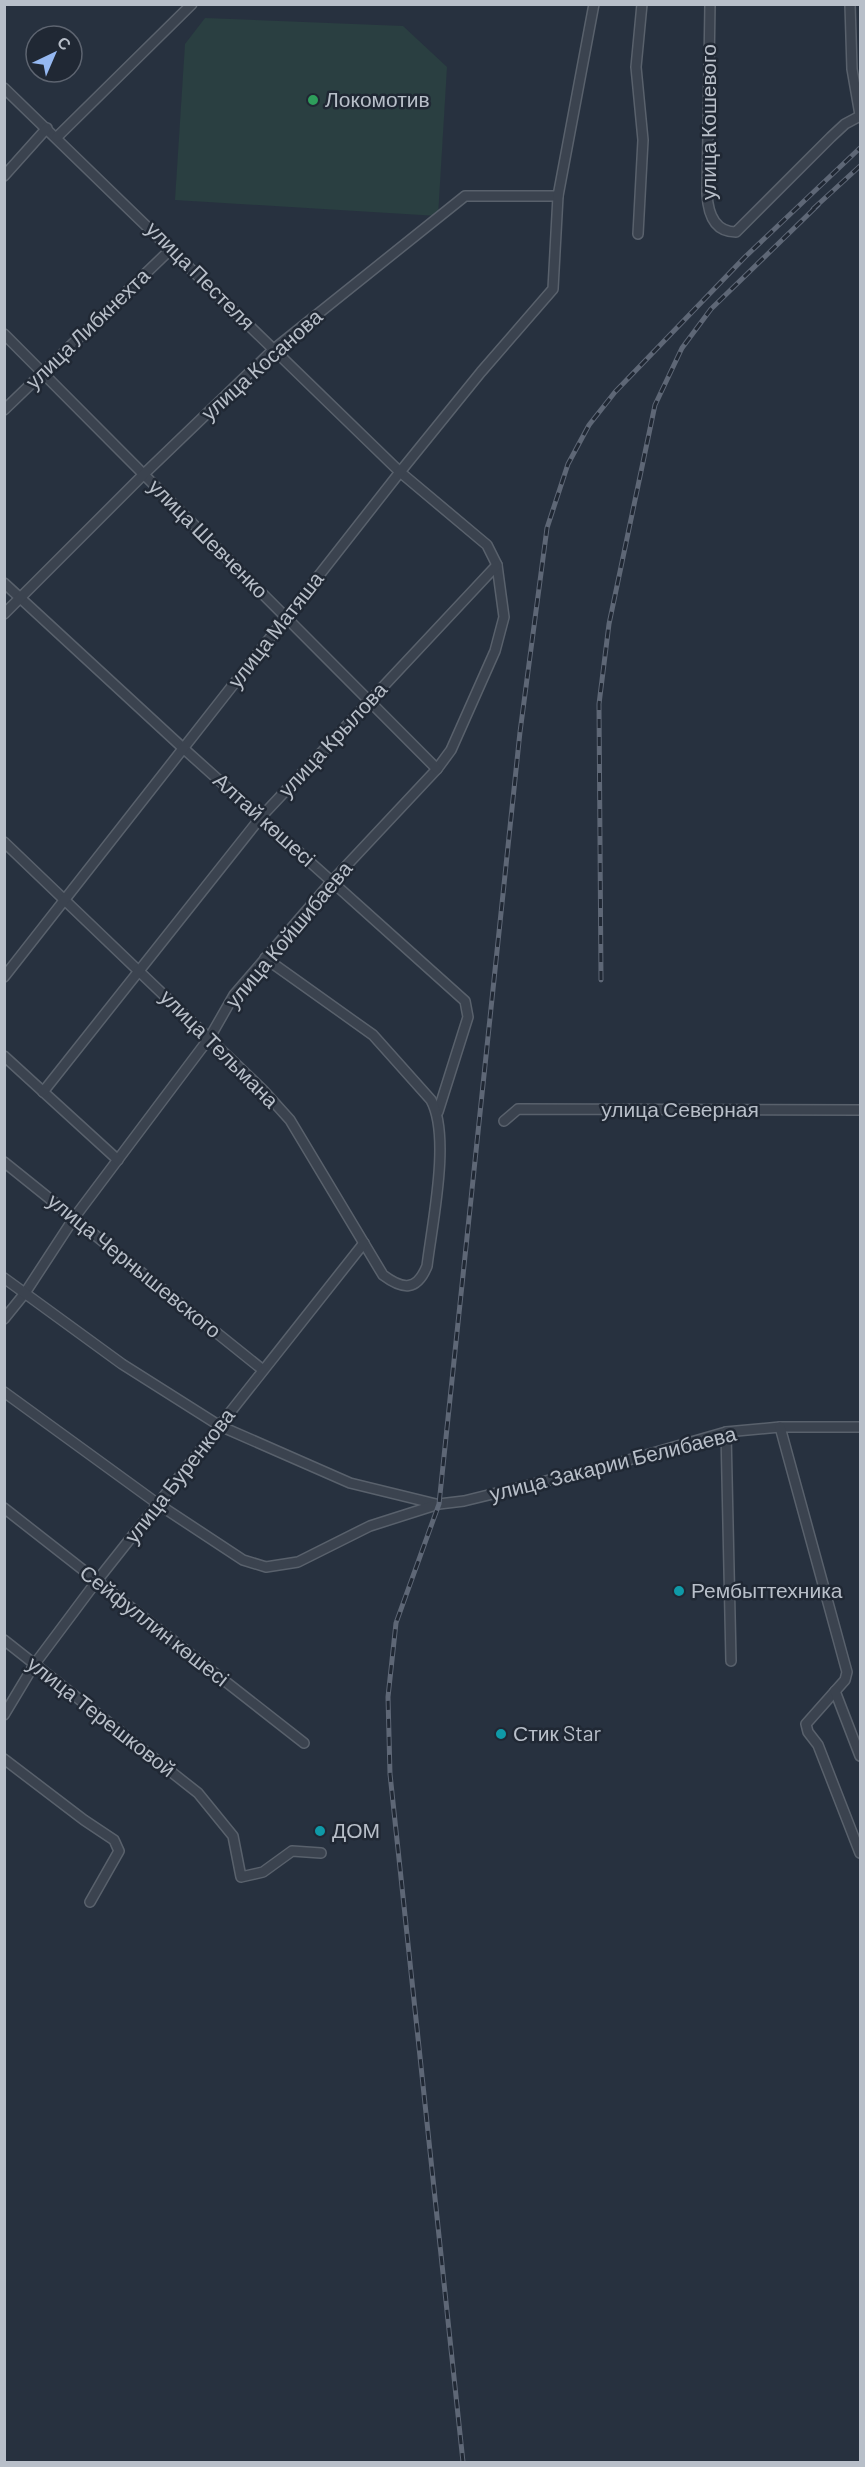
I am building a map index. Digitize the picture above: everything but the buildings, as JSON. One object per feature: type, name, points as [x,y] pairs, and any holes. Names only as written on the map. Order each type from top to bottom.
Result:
[{"type":"street","points":[[558,196],[594,4]]},
{"type":"street","points":[[638,234],[643,140],[636,67],[642,4]]},
{"type":"street","name":"улица Кошевого","points":[[710,4],[707,194],[710,217],[720,228],[728,232],[736,232],[838,131],[861,116]]},
{"type":"street","points":[[850,4],[852,69],[861,116]]},
{"type":"street","points":[[57,137],[190,5]]},
{"type":"street","name":"улица Пестеля","points":[[4,88],[172,248],[400,472],[487,545],[497,565]]},
{"type":"street","points":[[4,176],[47,128]]},
{"type":"street","name":"улица Косанова","points":[[4,614],[144,474],[274,350],[465,196],[558,196]]},
{"type":"street","name":"улица Матяша","points":[[4,976],[400,472],[481,372],[553,289],[558,196]]},
{"type":"street","name":"улица Либкнехта","points":[[4,410],[172,248]]},
{"type":"street","name":"улица Шевченко","points":[[4,334],[437,769]]},
{"type":"street","name":"улица Крылова","points":[[43,1092],[261,818],[497,565]]},
{"type":"street","name":"улица Койшибаева","points":[[4,1318],[24,1293],[74,1218],[210,1037],[234,995],[332,881],[437,769],[451,750],[495,651],[504,617],[497,565]]},
{"type":"street","name":"Алтай көшесі","points":[[4,583],[183,748],[465,1001],[468,1017],[438,1112]]},
{"type":"street","name":"улица Тельмана","points":[[4,842],[210,1037],[290,1120],[383,1275],[397,1286],[411,1286],[423,1277],[427,1266],[440,1161],[438,1112]]},
{"type":"street","points":[[265,958],[373,1035],[431,1100],[438,1112]]},
{"type":"street","points":[[4,1056],[118,1160]]},
{"type":"street","name":"улица Северная","points":[[504,1121],[518,1109],[861,1110]]},
{"type":"street","name":"улица Чернышевского","points":[[4,1162],[263,1370]]},
{"type":"street","name":"улица Буренкова","points":[[4,1714],[34,1665],[96,1582],[364,1243]]},
{"type":"street","points":[[4,1278],[174,1400],[220,1426],[350,1483],[439,1504]]},
{"type":"street","points":[[4,1392],[158,1504],[243,1560],[266,1567],[298,1562],[370,1526],[439,1504]]},
{"type":"street","points":[[780,1427],[848,1672],[845,1680],[806,1724],[808,1732],[818,1745],[861,1853]]},
{"type":"street","name":"улица Закарии Белибаева","points":[[439,1504],[464,1501],[611,1465],[726,1432],[780,1427],[861,1428]]},
{"type":"street","points":[[726,1432],[731,1661]]},
{"type":"street","name":"Сейфуллин көшесі","points":[[4,1508],[304,1743]]},
{"type":"street","name":"улица Терешковой","points":[[4,1640],[198,1793],[233,1836],[241,1876],[263,1872],[292,1851],[321,1853]]},
{"type":"street","points":[[835,1691],[861,1756]]},
{"type":"street","points":[[4,1760],[114,1840],[119,1851],[90,1902]]},
{"type":"green space","name":"Локомотив","points":[[205,18],[403,26],[447,67],[438,216],[175,200],[185,44]]},
{"type":"railway","points":[[463,2462],[390,1774],[388,1697],[396,1623],[439,1504],[520,732],[547,528],[568,464],[589,425],[615,392],[745,257],[860,148]]},
{"type":"railway","points":[[813,209],[860,166]]},
{"type":"railway","points":[[601,980],[599,704],[609,624],[655,405],[682,348],[711,309],[818,205]]},
{"type":"place","name":"Локомотив","points":[[313,100]]},
{"type":"place","name":"Рембыттехника","points":[[679,1591]]},
{"type":"place","name":"Стик Star","points":[[501,1734]]},
{"type":"place","name":"ДОМ","points":[[320,1831]]}]
